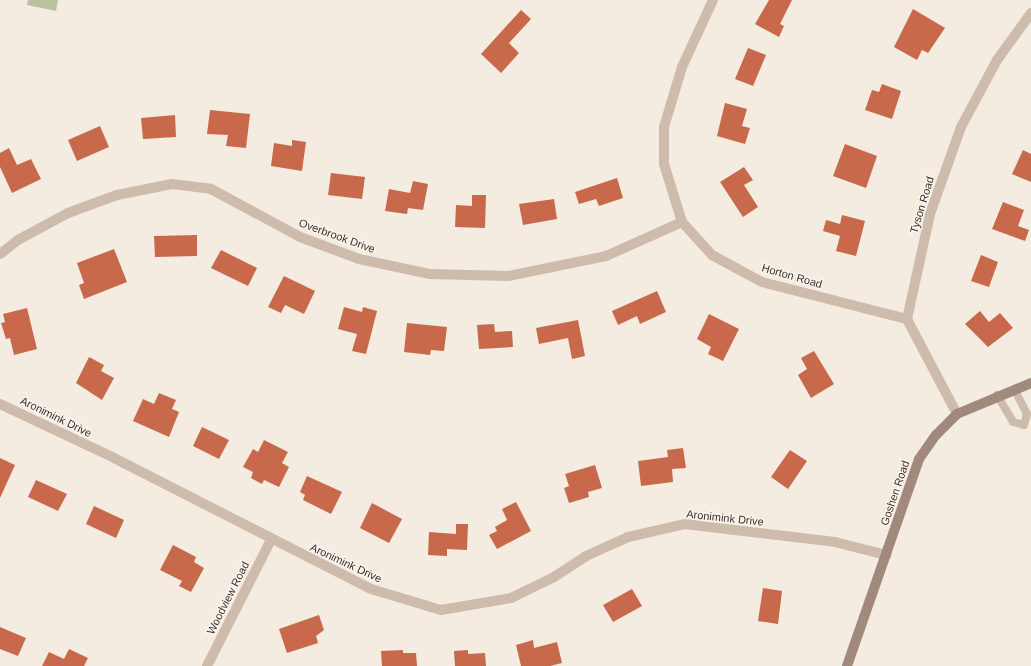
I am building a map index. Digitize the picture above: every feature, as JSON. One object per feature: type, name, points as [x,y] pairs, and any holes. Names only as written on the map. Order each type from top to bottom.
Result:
[{"type":"street","name":"Horton Road","points":[[713,0],[682,67],[664,127],[664,164],[682,222],[712,255],[762,282],[907,319]]},
{"type":"street","name":"Tyson Road","points":[[907,319],[930,214],[961,127],[997,60],[1031,13]]},
{"type":"street","name":"Overbrook Drive","points":[[0,254],[18,240],[68,213],[117,195],[172,184],[211,190],[300,237],[359,259],[430,274],[508,276],[606,256],[682,222]]},
{"type":"street","points":[[907,319],[957,414]]},
{"type":"street","name":"Goshen Road","points":[[846,666],[919,459],[936,435],[957,414],[997,395],[1031,383]]},
{"type":"street","name":"Aronimink Drive","points":[[0,404],[114,458],[271,540],[371,589],[441,610],[511,598],[554,577],[586,556],[628,537],[685,524],[835,542],[886,555]]},
{"type":"street","name":"Woodview Road","points":[[207,666],[271,540]]},
{"type":"lane","points":[[997,395],[1013,422],[1024,425],[1027,414],[1014,389]]},
{"type":"green space","points":[[28,0],[58,0],[56,11],[27,5]]},
{"type":"building","points":[[769,0],[792,0],[780,24],[784,26],[779,37],[755,24]]},
{"type":"building","points":[[913,9],[945,28],[928,53],[922,50],[917,60],[894,47]]},
{"type":"building","points":[[521,10],[531,19],[509,43],[519,53],[501,73],[481,54]]},
{"type":"building","points":[[748,48],[766,55],[753,86],[735,79]]},
{"type":"building","points":[[882,84],[901,91],[892,119],[865,110],[872,90],[879,92]]},
{"type":"building","points":[[725,103],[747,109],[742,126],[750,128],[745,144],[717,136]]},
{"type":"building","points":[[210,110],[250,114],[246,148],[226,146],[228,135],[207,134]]},
{"type":"building","points":[[175,115],[176,137],[143,139],[141,118]]},
{"type":"building","points":[[100,126],[109,147],[77,161],[68,140]]},
{"type":"building","points":[[292,140],[306,142],[302,171],[271,166],[274,143],[292,146]]},
{"type":"building","points":[[845,144],[877,156],[866,188],[833,176]]},
{"type":"building","points":[[9,148],[17,165],[31,159],[41,179],[12,193],[0,167],[0,153]]},
{"type":"building","points":[[1023,150],[1031,154],[1031,182],[1012,174]]},
{"type":"building","points":[[744,167],[753,180],[744,185],[758,207],[743,217],[720,182]]},
{"type":"building","points":[[331,173],[365,177],[362,199],[328,195]]},
{"type":"building","points":[[617,178],[623,198],[599,206],[596,199],[579,204],[575,192]]},
{"type":"building","points":[[413,181],[428,184],[423,210],[408,208],[407,214],[385,211],[389,189],[410,193]]},
{"type":"building","points":[[472,195],[486,195],[485,228],[455,227],[456,205],[472,206]]},
{"type":"building","points":[[554,199],[557,219],[523,225],[519,204]]},
{"type":"building","points":[[1003,202],[1024,210],[1018,226],[1029,230],[1025,241],[992,229]]},
{"type":"building","points":[[842,215],[865,221],[856,256],[836,251],[840,236],[823,231],[826,220],[840,224]]},
{"type":"building","points":[[197,235],[197,256],[155,257],[154,236]]},
{"type":"building","points":[[114,249],[127,282],[84,299],[79,285],[84,283],[77,263]]},
{"type":"building","points":[[221,250],[257,268],[248,286],[211,268]]},
{"type":"building","points":[[981,255],[998,262],[989,287],[971,281]]},
{"type":"building","points":[[284,276],[315,291],[304,314],[285,305],[281,313],[268,307]]},
{"type":"building","points":[[657,291],[666,312],[640,324],[637,316],[618,325],[612,311]]},
{"type":"building","points":[[344,307],[362,312],[363,307],[377,311],[366,354],[352,351],[357,334],[338,329]]},
{"type":"building","points":[[27,308],[37,349],[14,355],[10,338],[6,339],[1,323],[5,322],[3,314]]},
{"type":"building","points":[[980,311],[989,322],[1000,313],[1013,328],[988,347],[965,324]]},
{"type":"building","points":[[709,314],[739,329],[723,361],[708,354],[711,347],[697,339]]},
{"type":"building","points":[[578,320],[585,356],[572,359],[568,338],[539,344],[536,328]]},
{"type":"building","points":[[407,323],[447,327],[444,351],[431,350],[430,355],[404,352]]},
{"type":"building","points":[[494,324],[495,332],[512,331],[513,347],[479,349],[477,325]]},
{"type":"building","points":[[814,351],[834,384],[811,398],[798,375],[807,369],[801,358]]},
{"type":"building","points":[[89,357],[104,365],[101,371],[114,378],[102,400],[76,383]]},
{"type":"building","points":[[159,393],[176,400],[172,409],[179,412],[169,437],[133,421],[143,399],[154,404]]},
{"type":"building","points":[[202,427],[229,440],[219,459],[193,446]]},
{"type":"building","points":[[264,440],[288,452],[282,463],[289,467],[279,487],[264,480],[262,484],[251,478],[253,472],[243,467],[253,449],[258,452]]},
{"type":"building","points":[[683,448],[686,468],[672,469],[673,482],[641,486],[638,461],[668,457],[667,450]]},
{"type":"building","points":[[790,450],[807,461],[788,489],[771,477]]},
{"type":"building","points":[[0,458],[15,465],[0,498]]},
{"type":"building","points":[[595,465],[602,488],[588,492],[589,497],[569,503],[564,488],[569,486],[565,474]]},
{"type":"building","points":[[307,476],[342,492],[331,514],[303,500],[305,495],[300,492]]},
{"type":"building","points":[[36,480],[67,494],[58,511],[28,497]]},
{"type":"building","points":[[516,502],[531,531],[497,549],[489,535],[497,531],[495,527],[507,520],[502,509]]},
{"type":"building","points":[[372,503],[402,519],[389,543],[360,528]]},
{"type":"building","points":[[94,506],[124,520],[116,538],[86,524]]},
{"type":"building","points":[[456,524],[468,524],[467,550],[447,549],[447,556],[428,555],[429,532],[456,534]]},
{"type":"building","points":[[173,545],[196,557],[194,562],[204,568],[191,592],[179,586],[182,581],[160,570]]},
{"type":"building","points":[[763,588],[782,591],[778,624],[758,621]]},
{"type":"building","points":[[632,589],[642,606],[613,622],[603,605]]},
{"type":"building","points":[[319,615],[324,630],[316,636],[318,643],[287,653],[279,629]]},
{"type":"building","points":[[0,627],[26,638],[18,656],[0,649]]},
{"type":"building","points":[[533,640],[534,648],[557,642],[562,663],[550,666],[521,666],[516,645]]},
{"type":"building","points":[[69,649],[88,658],[84,666],[42,666],[49,652],[64,659]]},
{"type":"building","points":[[403,650],[403,653],[416,653],[417,666],[382,666],[381,651]]},
{"type":"building","points":[[468,650],[468,654],[485,653],[486,666],[455,666],[454,651]]}]
